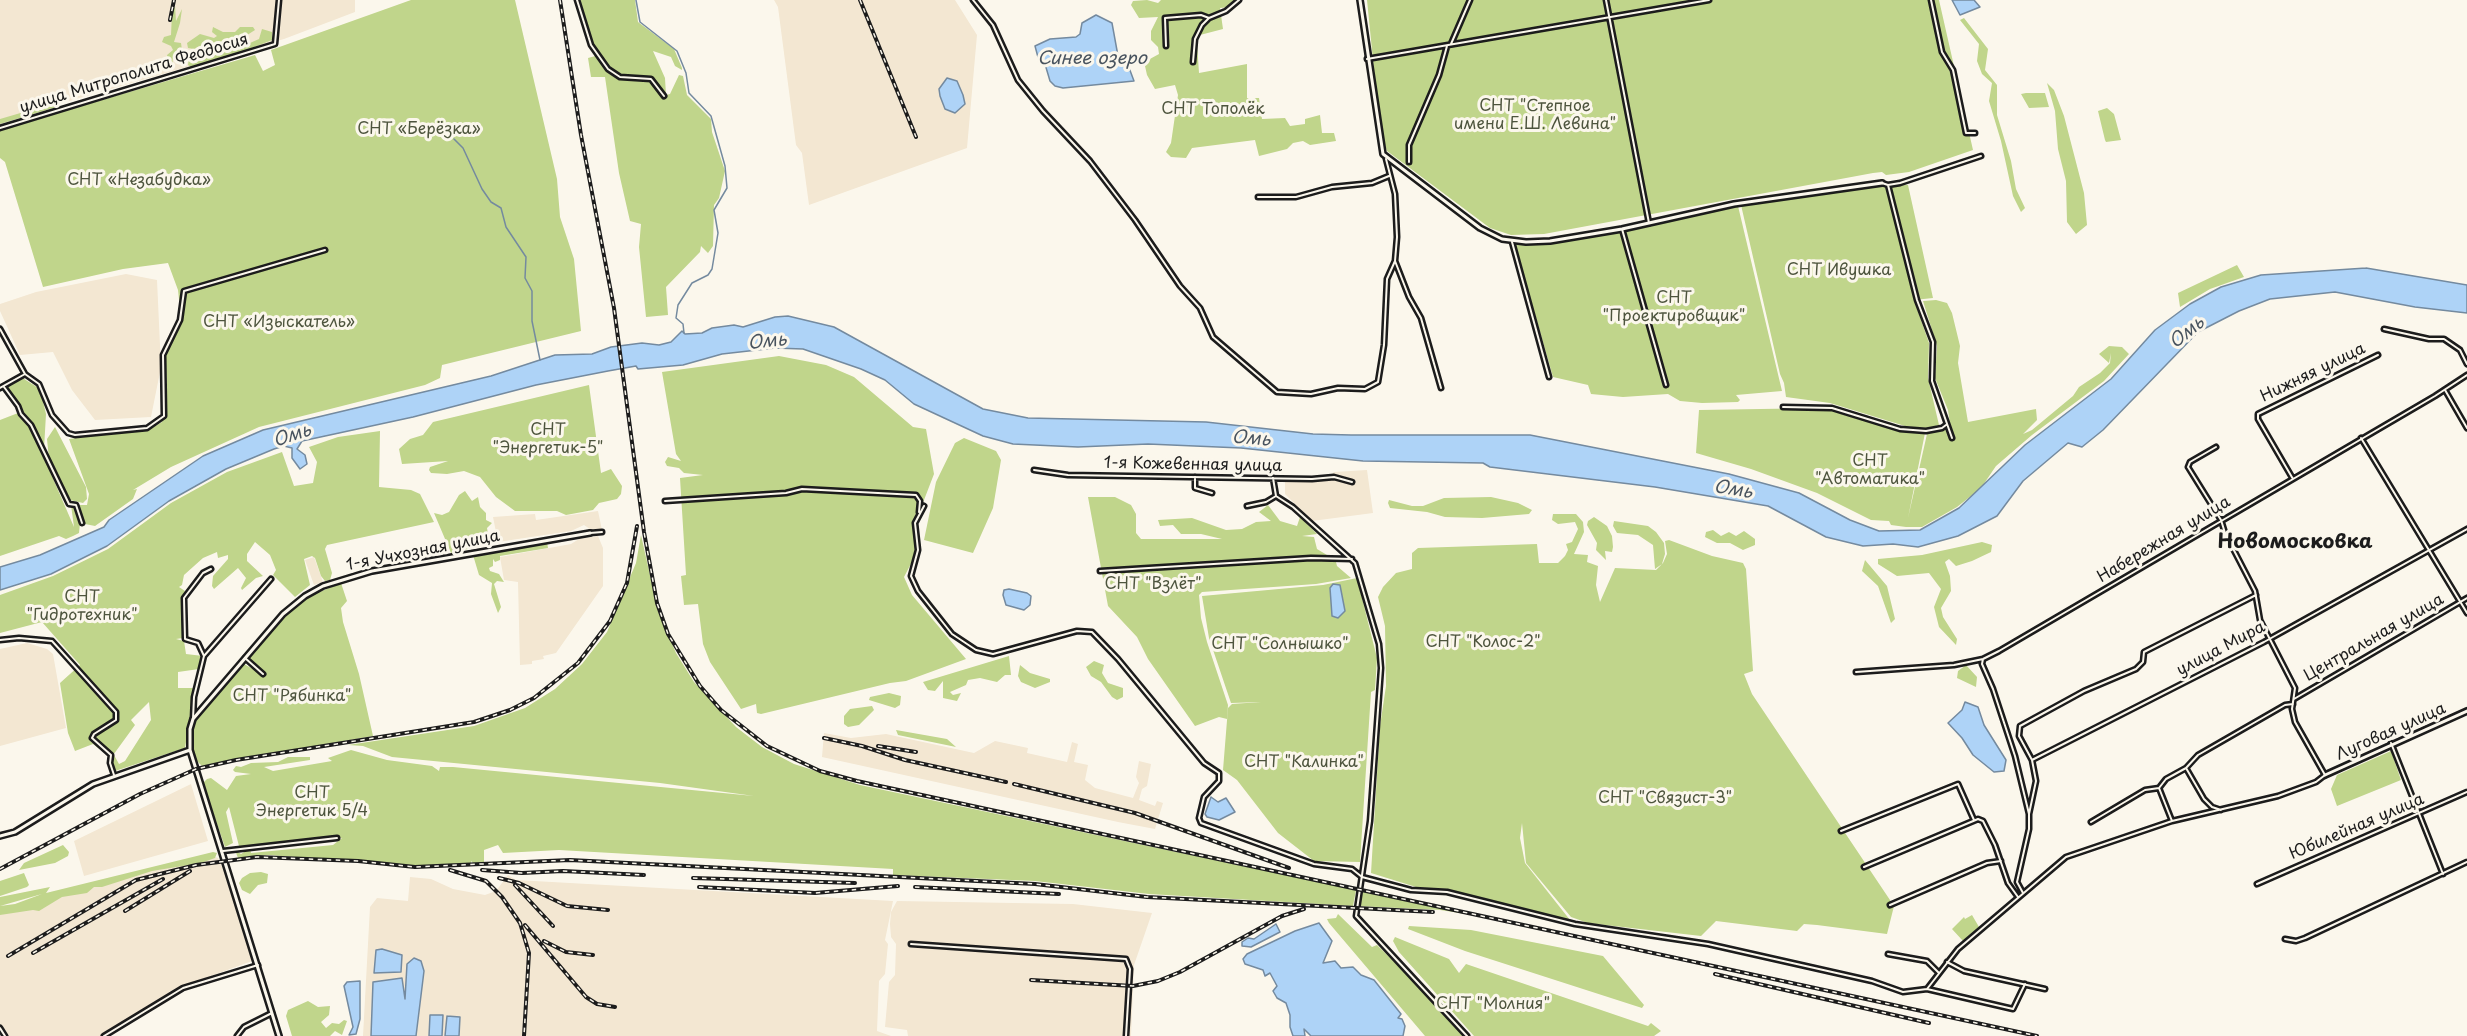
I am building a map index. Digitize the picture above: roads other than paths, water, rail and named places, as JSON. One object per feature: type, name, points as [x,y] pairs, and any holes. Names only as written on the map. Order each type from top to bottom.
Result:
[{"type":"street","name":"улица Митрополита Феодосия","points":[[0,128],[275,44],[279,0]]},
{"type":"street","points":[[577,0],[591,45],[608,69],[620,77],[651,79],[664,96]]},
{"type":"street","points":[[973,0],[993,25],[1018,80],[1060,131],[1090,160],[1180,286],[1200,308],[1213,337],[1272,390],[1311,394],[1338,388],[1365,389],[1378,382],[1384,345],[1387,279],[1395,261]]},
{"type":"street","points":[[1193,62],[1195,39],[1209,18],[1226,11],[1239,0]]},
{"type":"street","points":[[1360,0],[1380,147],[1386,159],[1396,201],[1395,261],[1409,297],[1421,318],[1442,388]]},
{"type":"street","points":[[1409,162],[1409,145],[1470,0]]},
{"type":"street","points":[[1606,0],[1649,223]]},
{"type":"street","points":[[1367,59],[1709,0]]},
{"type":"street","points":[[1931,0],[1942,51],[1953,70],[1966,133],[1975,133]]},
{"type":"street","points":[[1166,46],[1165,18],[1200,15],[1209,18]]},
{"type":"street","points":[[1386,159],[1480,228],[1512,242],[1550,241],[1622,229],[1734,204],[1882,183],[1888,185],[1981,156]]},
{"type":"street","points":[[1258,197],[1296,197],[1332,187],[1372,183],[1389,176]]},
{"type":"street","points":[[1888,185],[1917,300],[1933,342],[1932,381],[1952,438]]},
{"type":"street","points":[[1622,229],[1666,385]]},
{"type":"street","points":[[1512,242],[1549,377]]},
{"type":"street","points":[[0,329],[25,374],[39,384],[56,422],[71,435],[147,428],[164,416],[163,355],[178,326],[184,291],[325,250]]},
{"type":"street","points":[[2384,329],[2429,339],[2444,339],[2463,352],[2467,364]]},
{"type":"street","name":"Нижняя улица","points":[[2293,479],[2258,419],[2259,413],[2378,355]]},
{"type":"street","points":[[25,374],[2,388],[18,406],[21,414],[32,424],[69,504],[76,505],[82,524]]},
{"type":"street","name":"Набережная улица","points":[[1856,672],[1954,666],[1983,659],[2445,390],[2467,375]]},
{"type":"street","points":[[2445,390],[2467,428]]},
{"type":"street","points":[[1783,407],[1832,408],[1900,429],[1926,431],[1946,425]]},
{"type":"street","points":[[2361,438],[2467,613]]},
{"type":"street","points":[[1927,989],[1947,962],[1973,934],[2066,857],[2110,840],[2172,821],[2278,796],[2316,782],[2325,775],[2295,722],[2293,682],[2260,620],[2256,595],[2225,533],[2221,520],[2188,467],[2190,462],[2216,447]]},
{"type":"street","name":"1-я Кожевенная улица","points":[[1034,470],[1068,475],[1334,477],[1352,482]]},
{"type":"street","points":[[1195,477],[1195,488],[1212,493]]},
{"type":"street","points":[[1273,478],[1276,496],[1293,507],[1352,559],[1362,579],[1372,612],[1381,668],[1370,821],[1355,909],[1358,920],[1467,1036]]},
{"type":"street","points":[[665,501],[777,494],[802,489],[916,495],[920,501],[915,523],[918,550],[912,572],[914,583],[928,605],[961,642],[993,654],[1077,631],[1092,632],[1204,763],[1219,773],[1219,782],[1204,797],[1199,818],[1202,823],[1322,866],[1352,868],[1362,877],[1411,890],[1447,892],[1575,924],[1708,944],[1872,981],[1899,992],[1927,989],[2013,1009],[2025,984]]},
{"type":"street","points":[[1247,506],[1266,502],[1276,496]]},
{"type":"street","points":[[919,512],[924,506]]},
{"type":"street","name":"улица Мира","points":[[2032,760],[2269,638],[2467,529]]},
{"type":"street","name":"1-я Учхозная улица","points":[[193,719],[296,602],[340,579],[468,553],[602,532]]},
{"type":"street","points":[[1100,571],[1311,558],[1352,559]]},
{"type":"street","points":[[204,656],[198,643],[185,639],[184,598],[203,573],[211,568]]},
{"type":"street","points":[[271,579],[204,656],[194,697],[190,750],[279,1036]]},
{"type":"street","points":[[2023,893],[2017,882],[2029,829],[2029,814],[2036,781],[2032,760],[2019,736],[2020,726],[2084,691],[2136,669],[2143,662],[2144,652],[2256,595]]},
{"type":"street","name":"Центральная улица","points":[[2294,699],[2467,598]]},
{"type":"street","points":[[0,640],[19,638],[54,643],[116,712],[116,720],[94,734],[92,738],[111,755],[110,763],[114,775]]},
{"type":"street","points":[[245,658],[263,674]]},
{"type":"street","points":[[1983,659],[1983,668],[1993,689],[2015,756],[2029,814]]},
{"type":"street","points":[[2091,822],[2145,790],[2159,788],[2171,775],[2187,768],[2198,756],[2231,735],[2285,705],[2293,704]]},
{"type":"street","name":"Луговая улица","points":[[2325,775],[2391,743],[2467,711]]},
{"type":"street","points":[[2391,743],[2443,874]]},
{"type":"street","points":[[0,836],[15,832],[93,784],[190,750]]},
{"type":"street","points":[[2187,768],[2204,800],[2212,807],[2222,810]]},
{"type":"street","points":[[1841,831],[1958,784],[1974,820]]},
{"type":"street","points":[[2159,788],[2172,821]]},
{"type":"street","name":"Юбилейная улица","points":[[2257,884],[2467,792]]},
{"type":"street","points":[[1864,867],[1974,820],[1983,820],[2008,883],[2018,897]]},
{"type":"street","points":[[223,851],[337,838]]},
{"type":"street","points":[[1890,905],[1987,863],[2001,861]]},
{"type":"street","points":[[2285,939],[2296,941],[2305,938],[2467,862]]},
{"type":"street","points":[[911,944],[1125,959],[1130,969],[1126,1036]]},
{"type":"street","points":[[1888,954],[1927,961],[1939,973]]},
{"type":"street","points":[[1947,962],[1964,971],[2045,989]]},
{"type":"street","points":[[104,1036],[183,988],[258,965]]},
{"type":"street","points":[[237,1036],[244,1027],[272,1013]]},
{"type":"street","points":[[0,1028],[5,1036]]},
{"type":"water","points":[[1952,0],[1974,0],[1980,7],[1960,15]]},
{"type":"water","name":"Синее озеро","points":[[1096,15],[1112,23],[1118,56],[1125,57],[1134,81],[1063,88],[1055,86],[1050,81],[1045,64],[1039,61],[1035,46],[1050,39],[1076,37],[1080,34],[1082,23]]},
{"type":"water","points":[[947,78],[957,81],[963,95],[965,104],[955,113],[945,109],[940,96],[939,89]]},
{"type":"water","name":"Омь","points":[[2366,268],[2467,285],[2467,313],[2415,307],[2335,292],[2270,299],[2239,311],[2198,332],[2103,430],[2082,447],[2068,443],[2023,481],[1997,516],[1958,536],[1918,547],[1893,544],[1863,546],[1826,537],[1768,506],[1655,487],[1490,467],[1483,463],[1363,461],[1241,448],[1148,444],[1078,447],[1013,444],[983,436],[914,404],[885,380],[861,369],[803,349],[775,348],[722,354],[683,365],[638,369],[636,366],[536,385],[413,417],[302,441],[297,449],[305,455],[307,464],[300,469],[292,458],[292,448],[284,446],[274,449],[226,469],[169,501],[107,546],[51,574],[0,590],[0,567],[40,555],[104,527],[109,520],[203,456],[263,430],[491,376],[555,355],[592,354],[611,347],[642,343],[659,345],[671,342],[682,331],[685,334],[702,333],[712,328],[734,325],[743,327],[775,317],[788,316],[834,327],[983,409],[1028,418],[1206,422],[1313,434],[1530,435],[1729,474],[1799,493],[1850,520],[1879,531],[1920,530],[1959,508],[2025,445],[2111,379],[2155,330],[2190,304],[2221,287],[2261,275]]},
{"type":"water","points":[[1333,584],[1340,585],[1345,611],[1338,618],[1332,616],[1330,588]]},
{"type":"water","points":[[1009,589],[1031,596],[1030,605],[1024,610],[1006,605],[1003,595],[1004,590]]},
{"type":"water","points":[[1965,702],[1978,707],[1984,725],[2006,760],[2004,771],[1994,772],[1973,755],[1948,723],[1962,710]]},
{"type":"water","points":[[1211,797],[1218,802],[1226,798],[1235,812],[1219,820],[1207,817],[1205,814]]},
{"type":"water","points":[[1319,923],[1332,941],[1323,963],[1335,961],[1341,968],[1353,967],[1361,975],[1374,980],[1401,1014],[1398,1018],[1402,1019],[1405,1026],[1403,1036],[1311,1036],[1304,1029],[1305,1036],[1293,1036],[1286,1003],[1277,998],[1273,991],[1277,986],[1270,973],[1265,976],[1263,970],[1245,964],[1243,959],[1247,954],[1295,931]]},
{"type":"water","points":[[1276,924],[1280,932],[1251,947],[1242,946],[1242,942],[1248,938],[1254,939]]},
{"type":"water","points":[[382,949],[402,955],[401,972],[374,973],[376,950]]},
{"type":"water","points":[[414,958],[421,961],[424,971],[416,1036],[371,1036],[373,982],[402,978],[405,999],[407,964]]},
{"type":"water","points":[[360,981],[360,1019],[356,1034],[349,1035],[353,1027],[344,986],[347,982]]},
{"type":"water","points":[[430,1015],[443,1015],[442,1036],[429,1036]]},
{"type":"water","points":[[447,1016],[460,1017],[459,1036],[445,1036]]},
{"type":"waterway","points":[[636,0],[640,22],[677,51],[686,73],[689,93],[711,116],[725,166],[727,188],[714,210],[718,233],[712,269],[708,275],[692,283],[678,305],[676,318],[683,324],[684,333]]},
{"type":"waterway","points":[[454,139],[463,148],[482,189],[491,202],[501,208],[506,227],[526,257],[525,278],[532,291],[532,321],[540,360]]},
{"type":"railway","points":[[170,20],[174,0]]},
{"type":"railway","points":[[560,0],[581,135],[614,308],[644,532],[657,603],[668,634],[700,686],[721,710],[767,746],[820,771],[857,781],[2037,1036]]},
{"type":"railway","points":[[860,0],[916,137]]},
{"type":"railway","points":[[0,869],[140,794],[196,769],[236,760],[474,722],[510,710],[534,698],[578,663],[610,621],[627,583],[637,526]]},
{"type":"railway","points":[[824,738],[862,746],[905,760],[1006,782]]},
{"type":"railway","points":[[878,746],[916,752]]},
{"type":"railway","points":[[1014,784],[1135,813],[1289,868]]},
{"type":"railway","points":[[8,956],[136,880],[196,865],[257,857],[358,861],[415,867],[570,860],[1035,884],[1147,897],[1433,912]]},
{"type":"railway","points":[[450,870],[486,881],[502,897],[520,923],[529,953],[524,1036]]},
{"type":"railway","points":[[482,870],[644,875]]},
{"type":"railway","points":[[125,911],[190,871]]},
{"type":"railway","points":[[499,878],[519,883],[567,906],[608,910]]},
{"type":"railway","points":[[693,878],[855,883]]},
{"type":"railway","points":[[33,953],[163,879]]},
{"type":"railway","points":[[515,885],[553,926]]},
{"type":"railway","points":[[699,887],[815,893],[898,886]]},
{"type":"railway","points":[[915,887],[1059,894]]},
{"type":"railway","points":[[1031,980],[1133,986],[1158,981],[1180,972],[1282,916],[1304,909]]},
{"type":"railway","points":[[525,925],[586,997],[597,1004],[615,1007]]},
{"type":"railway","points":[[544,941],[566,952],[593,955]]},
{"type":"railway","points":[[1715,974],[1929,1023]]},
{"type":"district","name":"Новомосковка","points":[[2295,542]]},
{"type":"park label","name":"СНТ Тополёк","points":[[1213,110]]},
{"type":"park label","name":"СНТ \"Степное имени Е.Ш. Левина\"","points":[[1535,116]]},
{"type":"park label","name":"СНТ «Берёзка»","points":[[419,130]]},
{"type":"park label","name":"СНТ «Незабудка»","points":[[139,181]]},
{"type":"park label","name":"СНТ Ивушка","points":[[1839,271]]},
{"type":"park label","name":"СНТ \"Проектировщик\"","points":[[1674,308]]},
{"type":"park label","name":"СНТ «Изыскатель»","points":[[279,323]]},
{"type":"park label","name":"СНТ \"Энергетик-5\"","points":[[548,440]]},
{"type":"park label","name":"СНТ \"Автоматика\"","points":[[1870,471]]},
{"type":"park label","name":"СНТ \"Взлёт\"","points":[[1153,585]]},
{"type":"park label","name":"СНТ \"Гидротехник\"","points":[[82,607]]},
{"type":"park label","name":"СНТ \"Колос-2\"","points":[[1483,643]]},
{"type":"park label","name":"СНТ \"Солнышко\"","points":[[1280,645]]},
{"type":"park label","name":"СНТ \"Рябинка\"","points":[[292,697]]},
{"type":"park label","name":"СНТ \"Калинка\"","points":[[1304,763]]},
{"type":"park label","name":"СНТ \"Связист-3\"","points":[[1665,799]]},
{"type":"park label","name":"СНТ Энергетик 5/4","points":[[312,803]]},
{"type":"park label","name":"СНТ \"Молния\"","points":[[1493,1005]]}]
